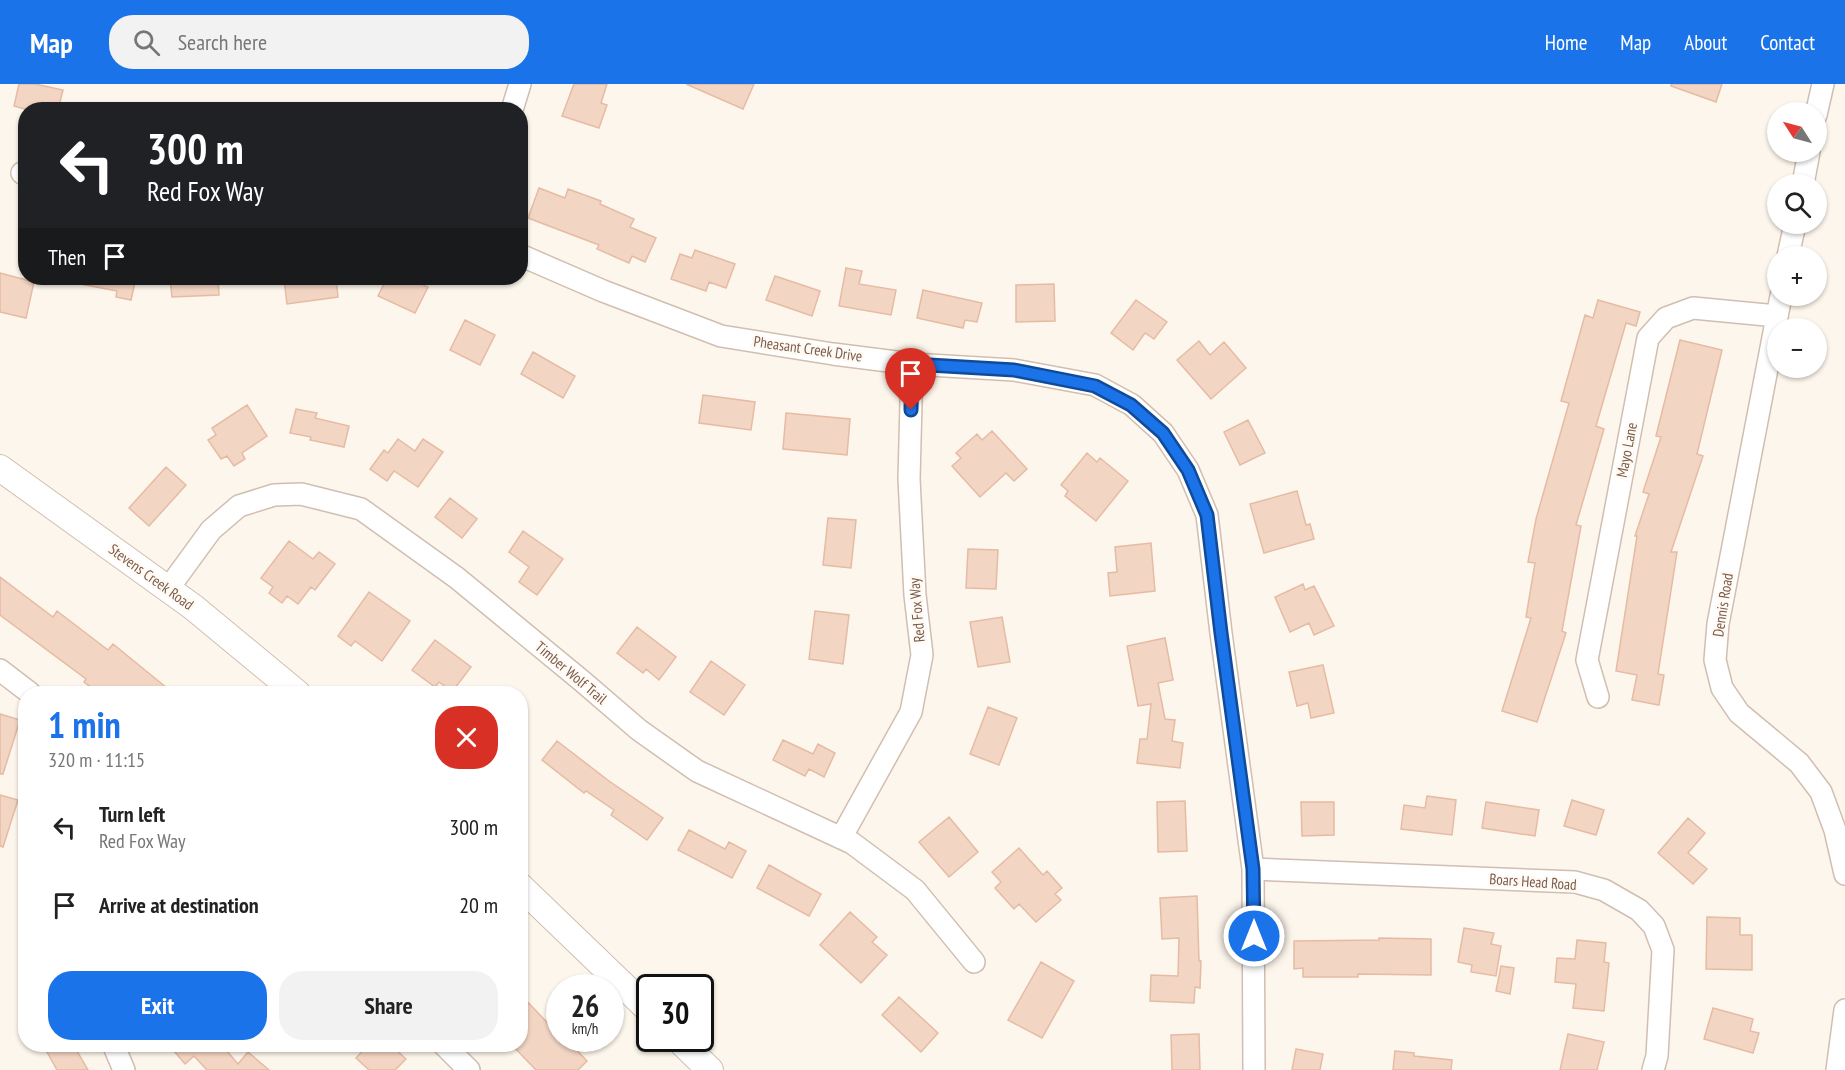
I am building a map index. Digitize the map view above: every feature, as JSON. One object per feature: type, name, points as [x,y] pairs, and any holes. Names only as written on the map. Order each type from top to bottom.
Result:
[{"type":"street","points":[[514,102],[520,84]]},
{"type":"street","points":[[1819,102],[1823,84]]},
{"type":"street","name":"Pheasant Creek Drive","points":[[528,258],[603,291],[721,336],[912,364],[1014,370],[1095,386],[1131,405],[1163,433],[1188,470],[1207,515],[1253,869],[1254,1070]]},
{"type":"street","name":"Mayo Lane","points":[[1598,697],[1587,660],[1648,338],[1666,318],[1693,308],[1779,306]]},
{"type":"street","name":"Dennis Road","points":[[1779,306],[1718,624],[1716,660],[1722,688],[1739,713],[1799,764],[1821,792],[1835,830],[1845,874]]},
{"type":"street","name":"Red Fox Way","points":[[841,838],[911,712],[922,655],[915,595],[909,478],[912,364]]},
{"type":"street","name":"Stevens Creek Road","points":[[0,468],[193,607],[289,686]]},
{"type":"street","name":"Timber Wolf Trail","points":[[168,589],[211,530],[239,506],[274,495],[302,494],[361,509],[458,578],[639,730],[697,771],[852,843],[915,890],[974,962]]},
{"type":"street","points":[[0,670],[21,686]]},
{"type":"street","name":"Boars Head Road","points":[[1253,869],[1575,882],[1604,890],[1639,910],[1654,926],[1663,950],[1657,1056],[1653,1070]]},
{"type":"street","points":[[528,894],[636,998]]},
{"type":"street","points":[[1837,1070],[1845,1010]]},
{"type":"street","points":[[116,1052],[124,1070]]},
{"type":"street","points":[[451,1052],[469,1070]]},
{"type":"street","points":[[692,1052],[710,1070]]},
{"type":"building","points":[[19,84],[35,84],[63,90],[60,102],[18,102],[18,107],[14,106]]},
{"type":"building","points":[[574,84],[607,84],[601,103],[607,105],[599,128],[562,116]]},
{"type":"building","points":[[686,84],[754,84],[743,109]]},
{"type":"building","points":[[1671,84],[1722,84],[1716,102],[1671,86]]},
{"type":"building","points":[[539,188],[565,198],[568,189],[601,201],[600,204],[634,219],[630,227],[656,238],[645,262],[632,256],[629,263],[597,249],[599,245],[528,218]]},
{"type":"building","points":[[695,250],[735,264],[726,288],[709,282],[706,291],[671,279],[680,254],[692,258]]},
{"type":"building","points":[[846,268],[862,271],[859,284],[896,290],[891,315],[839,306]]},
{"type":"building","points":[[0,273],[18,278],[18,285],[33,285],[26,318],[0,312]]},
{"type":"building","points":[[775,276],[820,291],[812,316],[766,300]]},
{"type":"building","points":[[1054,284],[1055,321],[1016,322],[1016,285]]},
{"type":"building","points":[[85,285],[134,285],[131,300],[116,297],[117,291]]},
{"type":"building","points":[[171,285],[218,285],[219,295],[172,297]]},
{"type":"building","points":[[285,285],[337,285],[338,297],[287,304]]},
{"type":"building","points":[[384,285],[428,287],[415,313],[378,296]]},
{"type":"building","points":[[923,290],[982,303],[977,322],[965,320],[963,328],[917,318]]},
{"type":"building","points":[[1136,300],[1167,322],[1154,339],[1145,333],[1133,350],[1111,333]]},
{"type":"building","points":[[1598,300],[1640,312],[1636,326],[1626,323],[1596,426],[1604,429],[1576,525],[1581,526],[1562,631],[1566,633],[1537,722],[1502,711],[1531,618],[1526,617],[1535,563],[1528,562],[1536,519],[1569,403],[1561,401],[1585,315],[1593,318]]},
{"type":"building","points":[[465,320],[495,335],[480,365],[450,350]]},
{"type":"building","points":[[1680,340],[1722,350],[1697,454],[1703,456],[1671,552],[1677,552],[1658,674],[1664,675],[1659,705],[1632,700],[1637,675],[1616,671],[1637,536],[1635,536],[1649,494],[1643,492],[1661,437],[1656,436]]},
{"type":"building","points":[[1199,341],[1210,355],[1224,342],[1246,368],[1211,399],[1177,360]]},
{"type":"building","points":[[533,352],[575,376],[563,398],[521,374]]},
{"type":"building","points":[[703,395],[755,402],[751,430],[699,423]]},
{"type":"building","points":[[247,405],[267,436],[242,453],[245,459],[234,466],[227,456],[221,459],[208,440],[216,435],[212,428]]},
{"type":"building","points":[[296,409],[317,413],[315,418],[349,426],[344,447],[290,433]]},
{"type":"building","points":[[786,413],[850,419],[847,455],[783,449]]},
{"type":"building","points":[[1248,420],[1265,453],[1240,465],[1224,432]]},
{"type":"building","points":[[992,431],[1027,469],[1014,481],[1006,473],[980,497],[952,466],[961,458],[956,453],[977,434],[982,440]]},
{"type":"building","points":[[398,439],[415,451],[423,439],[443,452],[418,487],[394,471],[387,481],[370,469],[384,450],[388,453]]},
{"type":"building","points":[[1087,453],[1097,462],[1100,458],[1128,481],[1096,521],[1065,496],[1068,491],[1061,485]]},
{"type":"building","points":[[166,467],[186,485],[149,526],[129,508]]},
{"type":"building","points":[[1297,491],[1306,525],[1310,524],[1314,539],[1264,553],[1250,504]]},
{"type":"building","points":[[450,498],[477,519],[462,538],[435,517]]},
{"type":"building","points":[[828,518],[856,520],[851,568],[823,565]]},
{"type":"building","points":[[523,531],[563,559],[537,595],[519,582],[529,567],[509,552]]},
{"type":"building","points":[[289,541],[313,559],[319,552],[335,564],[315,590],[311,587],[298,604],[287,596],[282,603],[269,593],[273,587],[261,578]]},
{"type":"building","points":[[1151,543],[1155,591],[1110,596],[1108,573],[1117,572],[1115,547]]},
{"type":"building","points":[[968,549],[998,550],[996,589],[966,588]]},
{"type":"building","points":[[0,577],[53,617],[57,611],[108,650],[113,644],[164,686],[89,686],[84,682],[86,679],[0,615]]},
{"type":"building","points":[[1303,584],[1305,590],[1314,586],[1334,626],[1314,635],[1309,623],[1290,632],[1275,597]]},
{"type":"building","points":[[369,592],[410,621],[382,661],[355,641],[351,646],[338,636]]},
{"type":"building","points":[[815,611],[849,615],[843,664],[809,659]]},
{"type":"building","points":[[1002,617],[1010,662],[978,667],[970,622]]},
{"type":"building","points":[[637,627],[676,657],[659,680],[646,669],[643,673],[617,653]]},
{"type":"building","points":[[1165,638],[1173,680],[1158,683],[1165,719],[1175,720],[1172,741],[1183,743],[1180,768],[1137,763],[1140,739],[1147,739],[1151,704],[1138,706],[1127,646]]},
{"type":"building","points":[[435,640],[471,667],[457,686],[444,686],[439,682],[434,686],[412,670]]},
{"type":"building","points":[[711,661],[745,685],[724,715],[690,692]]},
{"type":"building","points":[[1323,665],[1334,713],[1311,718],[1308,703],[1297,706],[1289,672]]},
{"type":"building","points":[[988,707],[1017,718],[999,765],[970,754]]},
{"type":"building","points":[[0,714],[18,719],[18,726],[3,774],[0,774]]},
{"type":"building","points":[[783,740],[813,754],[818,744],[835,753],[824,777],[809,769],[805,776],[773,760]]},
{"type":"building","points":[[557,741],[609,781],[663,818],[647,840],[611,815],[614,810],[586,791],[584,793],[542,760]]},
{"type":"building","points":[[0,795],[18,800],[3,847],[0,846]]},
{"type":"building","points":[[1427,796],[1456,800],[1452,835],[1401,829],[1404,805],[1425,808]]},
{"type":"building","points":[[1572,800],[1604,810],[1596,835],[1564,826]]},
{"type":"building","points":[[1185,801],[1187,851],[1158,852],[1157,802]]},
{"type":"building","points":[[1301,802],[1334,802],[1334,835],[1302,836]]},
{"type":"building","points":[[1486,802],[1539,810],[1535,836],[1482,828]]},
{"type":"building","points":[[949,817],[978,852],[949,877],[919,842]]},
{"type":"building","points":[[1688,818],[1705,833],[1688,853],[1707,869],[1693,884],[1658,853]]},
{"type":"building","points":[[689,830],[725,849],[729,842],[746,851],[732,878],[678,850]]},
{"type":"building","points":[[1019,848],[1043,875],[1047,871],[1062,888],[1055,894],[1061,900],[1036,922],[1019,904],[1014,909],[995,888],[1001,882],[992,872]]},
{"type":"building","points":[[769,865],[821,894],[809,916],[757,888]]},
{"type":"building","points":[[1197,896],[1199,961],[1201,961],[1200,988],[1195,987],[1194,1003],[1150,1001],[1151,975],[1178,976],[1179,938],[1162,939],[1160,898]]},
{"type":"building","points":[[850,912],[877,937],[872,942],[887,955],[861,983],[820,945]]},
{"type":"building","points":[[1707,917],[1740,918],[1740,935],[1752,935],[1752,970],[1706,969]]},
{"type":"building","points":[[1464,928],[1494,933],[1491,944],[1501,946],[1496,976],[1471,972],[1472,965],[1458,962]]},
{"type":"building","points":[[1379,938],[1431,939],[1431,975],[1358,974],[1358,977],[1303,977],[1303,968],[1294,969],[1294,941],[1379,940]]},
{"type":"building","points":[[1577,940],[1606,943],[1604,962],[1609,963],[1604,1011],[1573,1008],[1576,984],[1555,982],[1557,958],[1575,959]]},
{"type":"building","points":[[1041,962],[1074,981],[1042,1038],[1008,1020]]},
{"type":"building","points":[[1501,966],[1514,968],[1510,994],[1496,991]]},
{"type":"building","points":[[899,997],[938,1033],[921,1052],[882,1015]]},
{"type":"building","points":[[528,1002],[546,1021],[546,1052],[578,1052],[587,1061],[578,1070],[536,1070],[519,1052],[528,1052]]},
{"type":"building","points":[[1713,1008],[1753,1019],[1750,1031],[1759,1033],[1753,1053],[1704,1039]]},
{"type":"building","points":[[1199,1034],[1200,1070],[1172,1070],[1171,1035]]},
{"type":"building","points":[[1568,1034],[1604,1042],[1597,1070],[1560,1070]]},
{"type":"building","points":[[1296,1049],[1323,1054],[1320,1070],[1292,1070]]},
{"type":"building","points":[[1395,1051],[1414,1053],[1414,1056],[1452,1060],[1451,1070],[1393,1070]]},
{"type":"building","points":[[47,1052],[78,1052],[88,1070],[57,1070]]},
{"type":"building","points":[[175,1052],[228,1052],[238,1064],[248,1052],[269,1070],[207,1070],[194,1056],[185,1064]]},
{"type":"building","points":[[362,1052],[399,1052],[406,1059],[395,1070],[369,1070],[356,1058]]},
{"type":"route","points":[[911,410],[912,364],[1014,370],[1095,386],[1131,405],[1163,433],[1188,470],[1207,515],[1253,869],[1254,936]]}]
